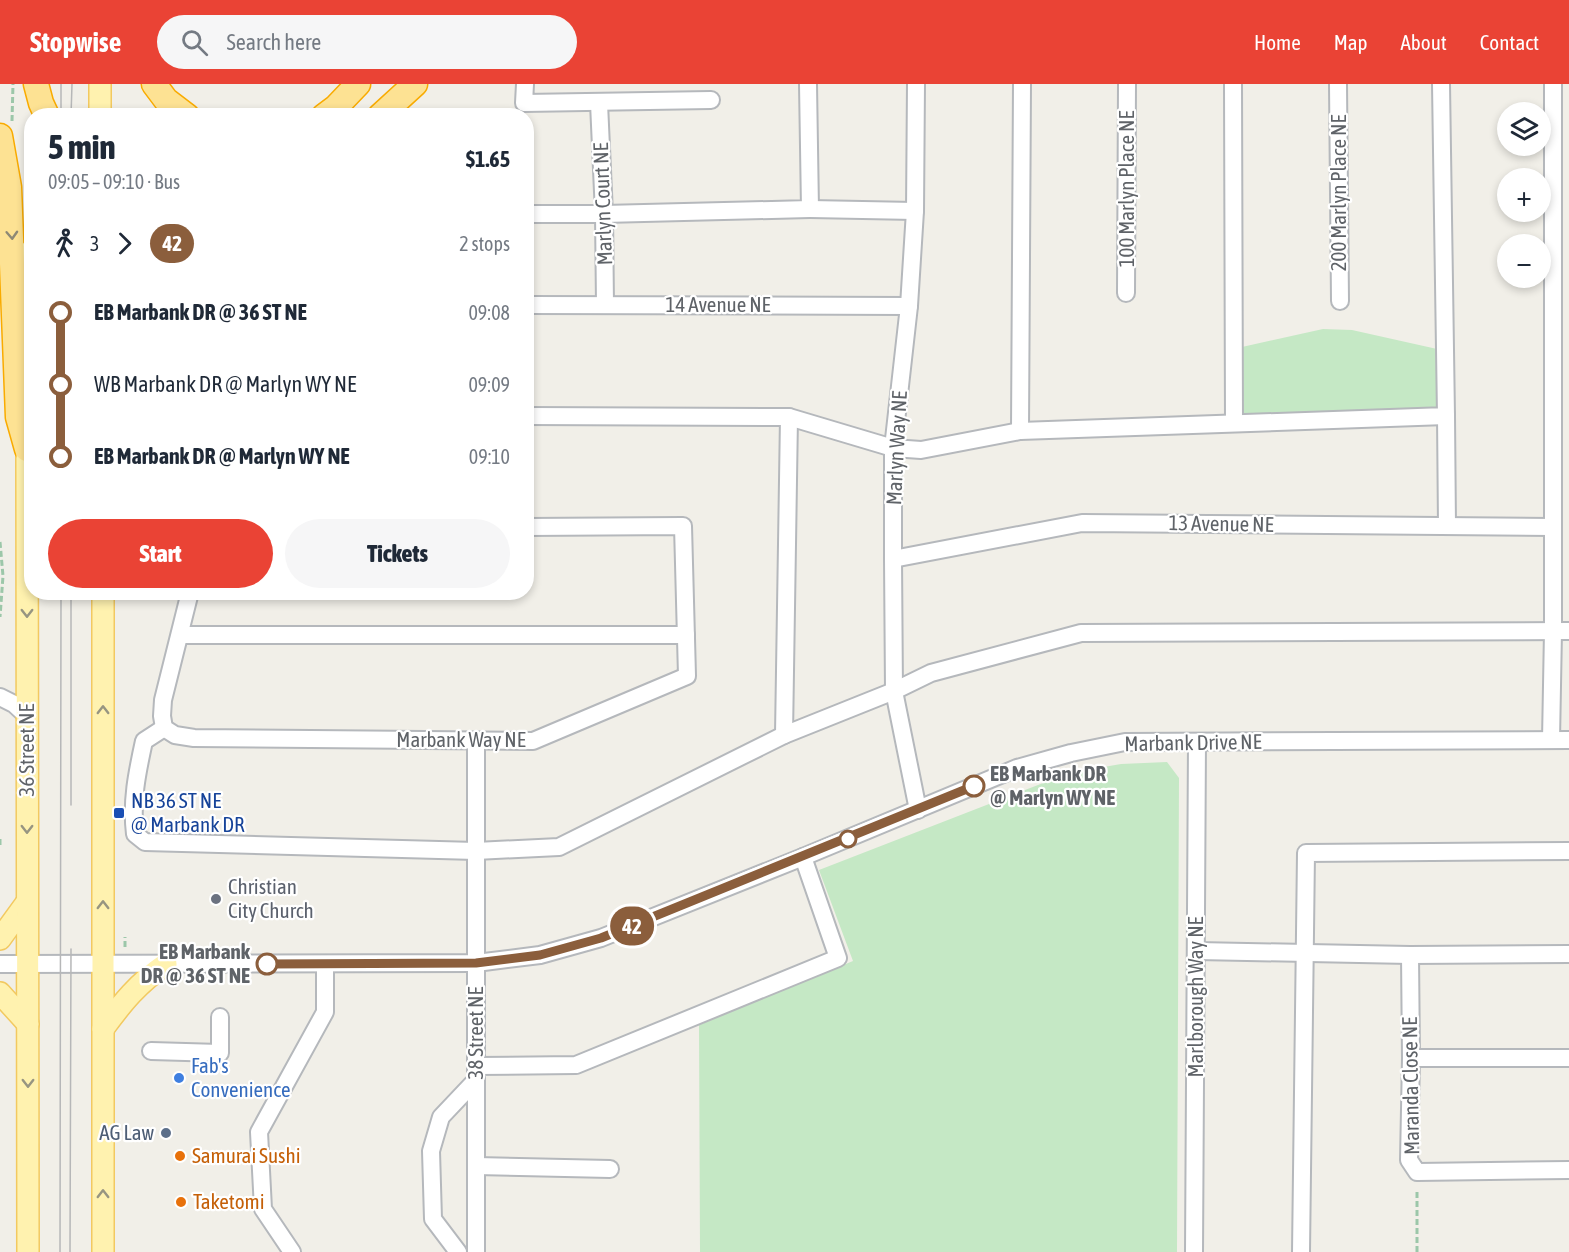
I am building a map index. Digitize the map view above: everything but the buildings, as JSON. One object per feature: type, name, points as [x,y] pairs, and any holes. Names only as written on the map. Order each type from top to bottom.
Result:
[{"type":"highway","points":[[35,84],[43,108]]},
{"type":"highway","points":[[154,84],[166,100],[176,108]]},
{"type":"highway","points":[[335,108],[358,84]]},
{"type":"highway","points":[[389,108],[415,84]]},
{"type":"highway","points":[[6,132],[18,417],[24,438]]},
{"type":"main road","points":[[34,108],[35,84]]},
{"type":"main road","points":[[100,84],[100,108]]},
{"type":"main road","name":"36 Street NE","points":[[27,600],[27,1251]]},
{"type":"main road","points":[[103,600],[103,1252]]},
{"type":"main road","points":[[0,939],[27,902]]},
{"type":"main road","points":[[103,1029],[126,997],[166,964]]},
{"type":"main road","points":[[0,993],[28,1024]]},
{"type":"street","points":[[525,84],[524,103],[711,100]]},
{"type":"street","points":[[807,84],[810,209]]},
{"type":"street","name":"Marlyn Way NE","points":[[916,84],[915,211],[909,306],[893,448],[893,559],[894,691],[918,810]]},
{"type":"street","points":[[1020,431],[1022,84]]},
{"type":"street","name":"100 Marlyn Place NE","points":[[1126,293],[1127,84]]},
{"type":"street","points":[[1233,84],[1234,423]]},
{"type":"street","name":"200 Marlyn Place NE","points":[[1338,84],[1340,302]]},
{"type":"street","points":[[1442,84],[1447,526]]},
{"type":"street","points":[[1551,740],[1561,631],[1552,527],[1553,84]]},
{"type":"street","name":"Marlyn Court NE","points":[[599,103],[605,304]]},
{"type":"street","points":[[534,214],[810,209],[915,211]]},
{"type":"street","name":"14 Avenue NE","points":[[534,305],[909,306]]},
{"type":"street","points":[[534,416],[789,417],[893,448],[921,450],[1020,431],[1446,416]]},
{"type":"street","points":[[784,735],[789,417]]},
{"type":"street","name":"13 Avenue NE","points":[[893,559],[1082,523],[1552,527]]},
{"type":"street","name":"Marbank Way NE","points":[[164,728],[175,735],[194,738],[533,741],[687,676],[683,526],[534,526]]},
{"type":"street","points":[[188,600],[163,700],[164,728],[144,741],[135,786],[132,813],[135,834],[145,842],[476,851],[559,847],[784,735],[894,691],[931,673],[1081,633],[1561,631]]},
{"type":"street","points":[[180,635],[686,635]]},
{"type":"street","points":[[0,698],[14,705],[27,716]]},
{"type":"street","name":"Marbank Drive NE","points":[[0,964],[476,963],[540,955],[601,938],[1017,768],[1071,753],[1125,742],[1569,740]]},
{"type":"street","name":"38 Street NE","points":[[476,741],[476,1252]]},
{"type":"street","name":"Marlborough Way NE","points":[[1194,1252],[1197,742]]},
{"type":"street","points":[[1301,1252],[1306,853],[1569,851]]},
{"type":"street","points":[[458,1252],[433,1219],[431,1151],[441,1117],[476,1073],[576,1065],[838,958],[803,857]]},
{"type":"street","points":[[1197,951],[1410,955],[1569,954]]},
{"type":"street","name":"Maranda Close NE","points":[[1410,955],[1409,1160],[1417,1172],[1569,1170]]},
{"type":"street","points":[[292,1252],[263,1209],[260,1132],[325,1012],[325,964]]},
{"type":"street","points":[[151,1051],[220,1053],[220,1017]]},
{"type":"street","points":[[1411,1058],[1569,1058]]},
{"type":"street","points":[[476,1166],[610,1169]]},
{"type":"path","points":[[6,132],[13,84]]},
{"type":"path","points":[[0,542],[3,576],[0,617]]},
{"type":"path","points":[[0,839],[0,845]]},
{"type":"path","points":[[1417,1172],[1417,1252]]},
{"type":"green space","points":[[1323,329],[1352,330],[1446,351],[1446,416],[1234,423],[1233,349]]},
{"type":"green space","points":[[1167,762],[1179,778],[1177,1252],[700,1252],[699,1025],[853,961],[819,870],[1069,773],[1121,764]]},
{"type":"tram line","points":[[61,84],[61,108]]},
{"type":"tram line","points":[[71,108],[72,84]]},
{"type":"tram line","points":[[60,1252],[61,600]]},
{"type":"tram line","points":[[71,600],[71,805]]},
{"type":"tram line","points":[[70,1252],[71,949]]},
{"type":"bus line","name":"42","points":[[267,964],[476,963],[540,955],[601,938],[974,786]]},
{"type":"place","name":"EB Marbank DR @ Marlyn WY NE","points":[[974,786]]},
{"type":"place","name":"NB 36 ST NE @ Marbank DR","points":[[119,813]]},
{"type":"place","name":"Christian City Church","points":[[216,899]]},
{"type":"place","name":"EB Marbank DR @ 36 ST NE","points":[[267,964]]},
{"type":"place","name":"Fab's Convenience","points":[[179,1078]]},
{"type":"place","name":"AG Law","points":[[166,1133]]},
{"type":"place","name":"Samurai Sushi","points":[[180,1156]]},
{"type":"place","name":"Taketomi","points":[[181,1202]]}]
